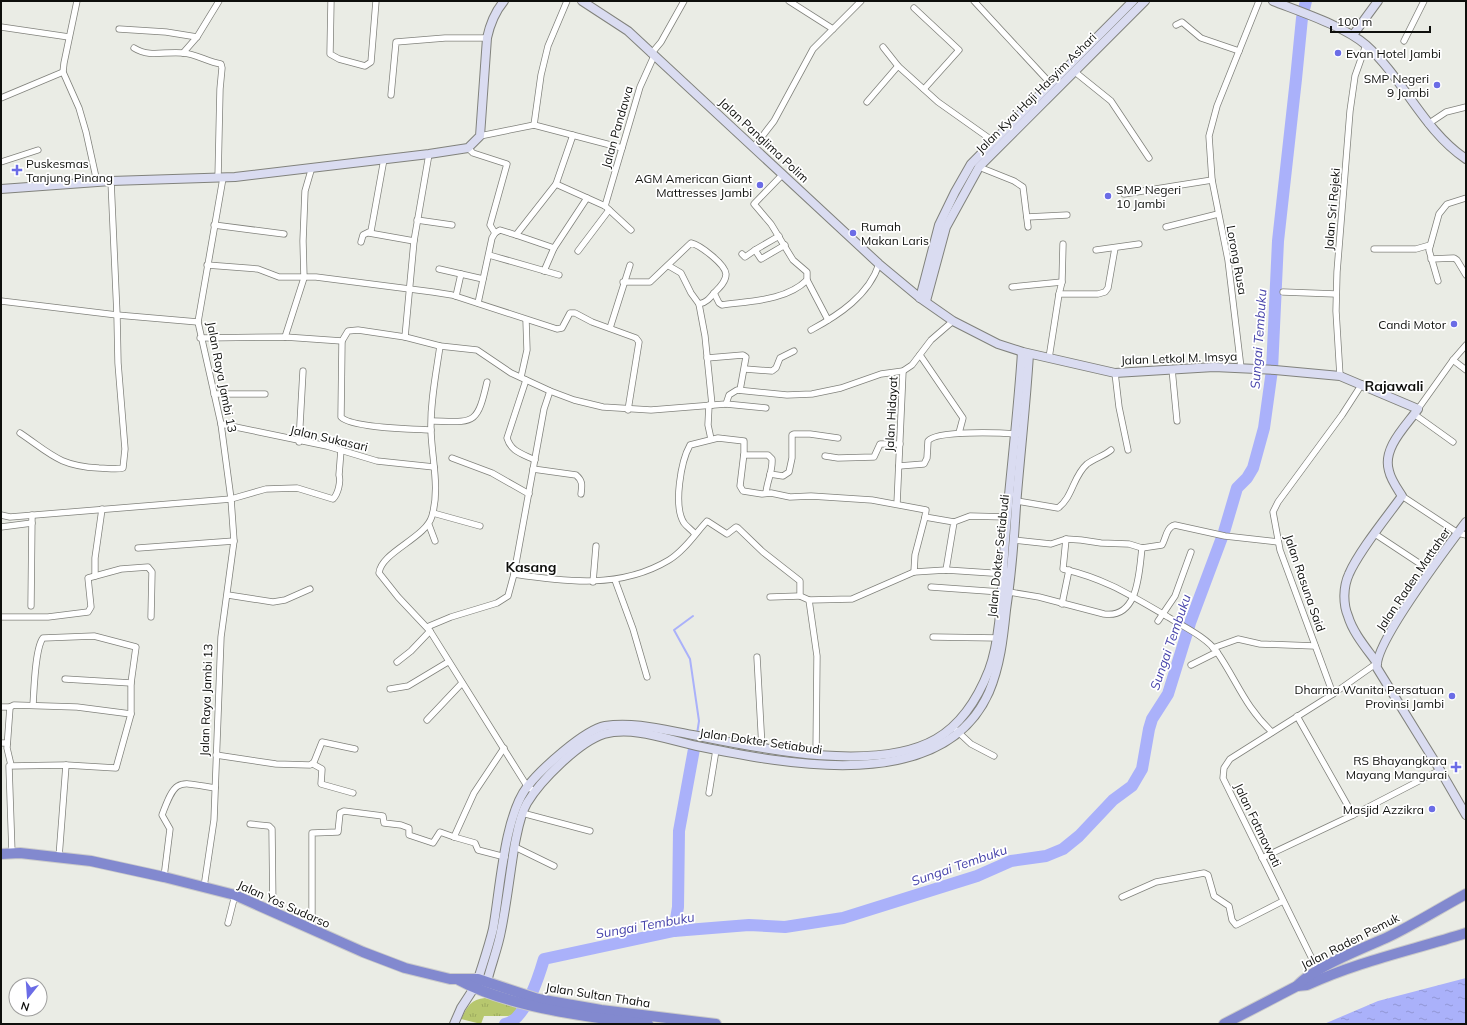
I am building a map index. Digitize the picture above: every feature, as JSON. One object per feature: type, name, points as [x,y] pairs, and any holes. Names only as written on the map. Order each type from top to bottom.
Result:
[{"type":"highway","name":"Jalan Yos Sudarso","points":[[1,854],[59,857],[91,861],[164,877],[235,895],[312,931],[405,968],[480,985]]},
{"type":"highway","name":"Jalan Raden Pemuk","points":[[1297,986],[1304,979],[1318,971],[1466,894]]},
{"type":"highway","name":"Jalan Raden Pemuk","points":[[1297,986],[1307,985],[1364,962],[1466,933]]},
{"type":"highway","points":[[1360,950],[1364,962]]},
{"type":"highway","name":"Jalan Sultan Thaha","points":[[480,985],[538,1002],[648,1024]]},
{"type":"highway","points":[[1224,1024],[1297,986]]},
{"type":"highway","name":"Jalan Sultan Thaha","points":[[601,1015],[716,1024]]},
{"type":"street","points":[[77,1],[63,72],[79,108],[97,182]]},
{"type":"street","points":[[134,48],[148,54],[183,53],[196,37],[219,1]]},
{"type":"street","points":[[331,1],[330,54],[339,59],[365,66],[371,62],[376,1]]},
{"type":"street","points":[[1,189],[111,181],[220,178],[429,154],[468,148],[480,136],[487,38],[490,24],[497,10],[504,1]]},
{"type":"street","points":[[534,125],[541,75],[548,46],[568,1]]},
{"type":"street","name":"Jalan Panglima Polim","points":[[582,1],[628,31],[879,264],[923,300]]},
{"type":"street","name":"Jalan Pandawa","points":[[607,208],[622,148],[640,87],[653,55],[684,1]]},
{"type":"street","points":[[789,1],[833,29]]},
{"type":"street","points":[[754,147],[774,121],[813,49],[861,1]]},
{"type":"street","points":[[974,1],[1051,84]]},
{"type":"street","name":"Jalan Kyai Haji Hasyim Ashari","points":[[923,300],[937,242],[939,225],[954,192],[971,164],[1133,1]]},
{"type":"street","name":"Jalan Kyai Haji Hasyim Ashari","points":[[937,242],[979,167],[1099,49],[1145,1]]},
{"type":"street","name":"Lorong Rusa","points":[[1241,368],[1231,283],[1212,180],[1209,136],[1212,121],[1259,1]]},
{"type":"street","points":[[1273,1],[1353,35],[1366,45],[1393,76],[1428,124],[1454,150],[1466,159]]},
{"type":"street","points":[[1353,35],[1378,1]]},
{"type":"street","points":[[1404,41],[1424,1]]},
{"type":"street","points":[[914,8],[959,50],[924,89]]},
{"type":"street","points":[[1176,25],[1182,22],[1201,38],[1239,51]]},
{"type":"street","points":[[1,27],[69,37]]},
{"type":"street","points":[[119,29],[166,32],[196,37]]},
{"type":"street","points":[[391,96],[396,42],[445,38],[487,38]]},
{"type":"street","name":"Jalan Sri Rejeki","points":[[1340,376],[1336,294],[1350,111],[1355,76],[1359,60],[1366,45]]},
{"type":"street","points":[[883,46],[898,66],[938,102],[993,141]]},
{"type":"street","name":"Jalan Raya Jambi 13","points":[[183,53],[209,62],[221,64],[220,178],[198,322],[200,338],[221,424],[231,499],[234,541],[228,595],[221,637],[214,820],[204,887]]},
{"type":"street","points":[[867,102],[898,66]]},
{"type":"street","points":[[1,98],[63,72]]},
{"type":"street","points":[[1076,72],[1111,101],[1149,158]]},
{"type":"street","points":[[1428,124],[1446,112],[1466,107]]},
{"type":"street","points":[[480,136],[534,125],[622,148]]},
{"type":"street","points":[[516,235],[556,184],[573,135]]},
{"type":"street","points":[[468,148],[473,153],[508,164],[490,225],[495,233]]},
{"type":"street","points":[[1,162],[38,150]]},
{"type":"street","points":[[405,337],[414,241],[429,154]]},
{"type":"street","points":[[369,233],[384,159]]},
{"type":"street","points":[[285,337],[304,278],[303,242],[305,191],[312,167]]},
{"type":"street","points":[[979,167],[1014,181],[1023,187],[1028,227]]},
{"type":"street","points":[[783,174],[754,204],[779,236],[793,260],[807,272],[807,280],[828,320]]},
{"type":"street","points":[[1124,194],[1212,180]]},
{"type":"street","points":[[20,433],[54,458],[84,467],[124,468],[125,449],[118,363],[111,181]]},
{"type":"street","points":[[556,184],[607,208],[632,230]]},
{"type":"street","points":[[954,192],[963,195]]},
{"type":"street","points":[[544,271],[554,248],[588,198]]},
{"type":"street","points":[[1438,281],[1431,258],[1430,245],[1442,210],[1447,204],[1466,198]]},
{"type":"street","points":[[578,251],[607,208]]},
{"type":"street","points":[[1166,227],[1218,214]]},
{"type":"street","points":[[1027,217],[1067,215]]},
{"type":"street","points":[[417,220],[452,225]]},
{"type":"street","points":[[214,225],[284,234]]},
{"type":"street","points":[[478,303],[492,238],[495,233],[500,230],[554,248]]},
{"type":"street","points":[[361,242],[363,235],[369,233],[414,241]]},
{"type":"street","points":[[742,254],[745,257],[779,236]]},
{"type":"street","points":[[624,282],[650,282],[664,268],[669,266],[687,246],[691,243],[696,244],[706,251],[724,269],[725,280],[707,301],[700,304]]},
{"type":"street","points":[[1049,358],[1062,282],[1063,244]]},
{"type":"street","points":[[1096,250],[1139,244]]},
{"type":"street","points":[[755,250],[761,259],[785,245]]},
{"type":"street","points":[[1374,249],[1416,249],[1430,245]]},
{"type":"street","points":[[1059,294],[1098,294],[1104,292],[1108,288],[1115,248]]},
{"type":"street","points":[[489,255],[559,275]]},
{"type":"street","points":[[1431,258],[1454,258],[1457,260],[1466,275]]},
{"type":"street","points":[[811,330],[828,320],[860,294],[870,283],[879,264]]},
{"type":"street","points":[[207,265],[258,269],[278,277],[316,277],[456,296],[526,320],[558,329],[562,328],[570,313],[575,313],[592,322],[636,338],[639,342],[628,410]]},
{"type":"street","points":[[610,328],[630,265]]},
{"type":"street","points":[[669,266],[681,273],[691,293],[700,304],[711,405],[708,425],[711,439]]},
{"type":"street","points":[[439,269],[483,279]]},
{"type":"street","points":[[456,296],[461,274]]},
{"type":"street","points":[[714,293],[719,303],[722,305],[778,296],[803,285],[807,280]]},
{"type":"street","points":[[1012,287],[1062,282]]},
{"type":"street","points":[[1283,292],[1336,294]]},
{"type":"street","name":"Jalan Letkol M. Imsya","points":[[923,300],[953,321],[998,344],[1026,353],[1115,373],[1154,372],[1172,369],[1241,368],[1340,376],[1362,384],[1416,411]]},
{"type":"street","points":[[1,301],[117,315],[198,322]]},
{"type":"street","points":[[526,320],[527,350],[523,379],[508,438],[509,446],[513,450],[535,460]]},
{"type":"street","name":"Jalan Hidayat","points":[[897,504],[900,444],[900,401],[903,371],[912,365],[931,340],[953,321]]},
{"type":"street","points":[[431,430],[396,429],[344,420],[341,416],[340,404],[342,340],[348,331],[352,330],[405,337],[440,346],[477,350],[511,373],[523,379],[550,391],[587,404],[628,410],[651,410],[726,404],[766,408]]},
{"type":"street","points":[[200,338],[285,337],[342,340]]},
{"type":"street","points":[[1462,534],[1402,496],[1389,471],[1388,460],[1391,449],[1400,432],[1453,360],[1466,345]]},
{"type":"street","points":[[440,346],[434,387],[431,430],[436,486],[433,513],[429,525],[399,547],[380,567],[380,573],[398,597],[429,629],[448,662],[527,786],[535,792]]},
{"type":"street","points":[[745,369],[772,371],[776,368],[780,358],[794,351]]},
{"type":"street","name":"Jalan Dokter Setiabudi","points":[[623,728],[716,750],[823,764],[887,762],[914,757],[940,746],[959,734],[979,710],[988,696],[998,667],[1007,574],[1014,540],[1026,353]]},
{"type":"street","points":[[707,358],[743,355],[746,358],[740,390]]},
{"type":"street","points":[[920,355],[963,418],[959,433]]},
{"type":"street","points":[[1453,360],[1466,370]]},
{"type":"street","points":[[1172,369],[1177,421]]},
{"type":"street","points":[[299,442],[303,371]]},
{"type":"street","points":[[726,404],[732,391],[740,390],[799,395],[841,388],[880,374],[903,371]]},
{"type":"street","points":[[1115,373],[1119,407],[1128,450]]},
{"type":"street","points":[[432,421],[461,422],[474,419],[479,412],[487,382]]},
{"type":"street","name":"Jalan Rasuna Said","points":[[1333,694],[1278,542],[1274,512],[1278,502],[1342,415],[1362,384]]},
{"type":"street","points":[[397,662],[411,651],[429,629],[506,599],[514,574],[544,410],[550,391]]},
{"type":"street","points":[[214,394],[265,394]]},
{"type":"street","points":[[1416,411],[1453,442]]},
{"type":"street","name":"Jalan Sukasari","points":[[221,424],[341,450],[390,463],[434,467]]},
{"type":"street","points":[[770,597],[800,596],[809,600],[852,599],[914,572],[946,570],[1007,574],[1007,517],[1020,434],[959,433],[930,438],[928,441],[927,458],[924,464],[899,466]]},
{"type":"street","points":[[770,474],[783,476],[789,472],[792,465],[792,436],[794,434],[810,434],[838,438]]},
{"type":"street","points":[[695,534],[684,522],[679,494],[680,473],[690,445],[718,438],[744,441],[740,489],[746,492],[766,493],[790,497],[811,496],[872,500],[926,510],[916,551],[914,572]]},
{"type":"street","points":[[825,456],[838,458],[874,457],[880,444],[900,444]]},
{"type":"street","points":[[1,515],[10,517],[231,499],[258,490],[290,488],[297,488],[333,499],[337,496],[340,478],[341,450]]},
{"type":"street","points":[[1017,501],[1058,508],[1063,504],[1080,474],[1088,464],[1111,450]]},
{"type":"street","points":[[744,455],[770,457],[773,464],[766,493]]},
{"type":"street","points":[[452,458],[492,473],[529,494]]},
{"type":"street","points":[[533,469],[576,475],[581,479],[581,494]]},
{"type":"street","points":[[1402,496],[1348,575],[1345,586],[1345,601],[1348,616],[1356,634],[1376,663],[1466,815]]},
{"type":"street","points":[[95,576],[95,558],[102,509]]},
{"type":"street","points":[[433,513],[480,526]]},
{"type":"street","points":[[31,606],[32,515]]},
{"type":"street","points":[[925,517],[954,522],[970,516],[1007,517]]},
{"type":"street","points":[[514,574],[550,580],[593,582],[615,580],[650,569],[669,560],[678,554],[708,520],[727,534],[736,527],[738,528],[763,552],[800,581],[800,596]]},
{"type":"street","points":[[946,570],[954,522]]},
{"type":"street","name":"Jalan Raden Mattaher","points":[[1376,663],[1379,654],[1395,624],[1430,571],[1462,534],[1466,522]]},
{"type":"street","points":[[1,527],[32,523]]},
{"type":"street","points":[[429,525],[435,542]]},
{"type":"street","points":[[1014,540],[1051,544],[1066,539],[1101,543],[1129,544],[1142,548],[1162,546],[1168,530],[1171,526],[1175,525],[1222,535],[1278,542]]},
{"type":"street","points":[[1375,534],[1430,571]]},
{"type":"street","points":[[1066,539],[1063,568],[1110,583],[1188,629],[1215,650],[1250,708],[1272,732]]},
{"type":"street","points":[[138,548],[234,541]]},
{"type":"street","points":[[593,582],[596,546]]},
{"type":"street","points":[[931,587],[1005,592],[1104,614],[1115,614],[1124,608],[1134,596],[1138,586],[1142,548]]},
{"type":"street","points":[[1158,622],[1175,596],[1191,552]]},
{"type":"street","points":[[1,617],[48,617],[88,612],[91,607],[88,580],[95,576],[122,569],[150,567],[152,572],[151,617]]},
{"type":"street","points":[[1062,604],[1069,570]]},
{"type":"street","points":[[615,580],[647,677]]},
{"type":"street","points":[[228,595],[273,602],[285,600],[310,589]]},
{"type":"street","points":[[809,600],[817,656],[816,755]]},
{"type":"street","points":[[11,765],[66,765],[115,769],[131,714],[131,683],[136,651],[134,645],[94,636],[43,638],[40,643],[34,706]]},
{"type":"street","points":[[933,637],[1000,638]]},
{"type":"street","name":"Jalan Dokter Setiabudi","points":[[497,932],[505,856],[514,814],[527,786],[592,730],[603,726],[697,736],[762,748],[816,755],[880,755],[898,752],[935,740],[953,726],[971,706],[982,686],[1000,638]]},
{"type":"street","points":[[1191,665],[1215,650],[1238,639],[1260,644],[1315,646]]},
{"type":"street","points":[[757,657],[762,748]]},
{"type":"street","points":[[390,690],[408,686],[448,662]]},
{"type":"street","name":"Jalan Fatmawati","points":[[1318,971],[1223,778],[1224,768],[1230,759],[1333,694],[1376,663]]},
{"type":"street","points":[[65,679],[131,683]]},
{"type":"street","points":[[427,720],[462,683]]},
{"type":"street","points":[[1,707],[10,707],[14,705],[77,707],[131,714]]},
{"type":"street","points":[[10,707],[4,743],[11,765],[8,768],[12,854]]},
{"type":"street","points":[[1297,716],[1353,815]]},
{"type":"street","points":[[953,726],[959,734],[971,744],[994,756]]},
{"type":"street","points":[[313,764],[322,742],[355,750]]},
{"type":"street","points":[[454,837],[474,793],[504,748]]},
{"type":"street","name":"Jalan Dokter Setiabudi","points":[[454,1024],[458,1012],[480,985],[497,932],[522,813],[535,792],[570,750]]},
{"type":"street","points":[[709,793],[716,750]]},
{"type":"street","points":[[216,755],[276,764],[313,764],[322,768],[321,784],[353,793]]},
{"type":"street","points":[[59,857],[66,765]]},
{"type":"street","points":[[1262,858],[1353,815],[1440,770]]},
{"type":"street","points":[[164,877],[170,829],[162,815],[173,791],[178,785],[184,784],[215,788]]},
{"type":"street","points":[[312,931],[312,834],[338,832],[340,813],[342,811],[382,815],[384,823],[401,825],[409,828],[409,835],[433,842],[440,832],[475,844],[478,850],[505,856]]},
{"type":"street","points":[[522,813],[590,831]]},
{"type":"street","points":[[250,824],[269,826],[272,829],[273,913]]},
{"type":"street","points":[[515,847],[554,866]]},
{"type":"street","points":[[1122,897],[1156,882],[1204,873],[1208,875],[1214,896],[1229,906],[1232,920],[1236,925],[1284,901]]},
{"type":"street","points":[[228,923],[235,895]]},
{"type":"green space","points":[[485,998],[518,1006],[513,1015],[484,1016],[481,1024],[461,1019],[470,1004],[476,1000]]},
{"type":"water","points":[[1466,978],[1466,1024],[1324,1024],[1378,1001]]},
{"type":"waterway","name":"Sungai Tembuku","points":[[505,1024],[512,1021],[525,1007],[539,976],[544,959],[674,931],[749,925],[785,927],[843,918],[977,876],[1011,861],[1046,856],[1063,849],[1079,836],[1113,800],[1132,786],[1142,769],[1152,719],[1168,694],[1190,623],[1224,532],[1237,488],[1247,478],[1253,468],[1264,428],[1272,370],[1278,241],[1302,18],[1306,1]]},
{"type":"waterway","points":[[693,616],[674,630],[690,659],[699,721],[697,734]]},
{"type":"waterway","points":[[674,931],[678,907],[679,831],[694,749]]},
{"type":"place","name":"Evan Hotel Jambi","points":[[1338,53]]},
{"type":"place","name":"SMP Negeri 9 Jambi","points":[[1437,85]]},
{"type":"place","name":"Puskesmas Tanjung Pinang","points":[[17,170]]},
{"type":"place","name":"AGM American Giant Mattresses Jambi","points":[[760,185]]},
{"type":"place","name":"SMP Negeri 10 Jambi","points":[[1108,196]]},
{"type":"place","name":"Rumah Makan Laris","points":[[853,233]]},
{"type":"place","name":"Candi Motor","points":[[1454,324]]},
{"type":"place","name":"Dharma Wanita Persatuan Provinsi Jambi","points":[[1452,696]]},
{"type":"place","name":"RS Bhayangkara Mayang Mangurai","points":[[1456,767]]},
{"type":"place","name":"Masjid Azzikra","points":[[1432,809]]},
{"type":"district","name":"Rajawali","points":[[1394,386]]},
{"type":"district","name":"Kasang","points":[[531,567]]}]
